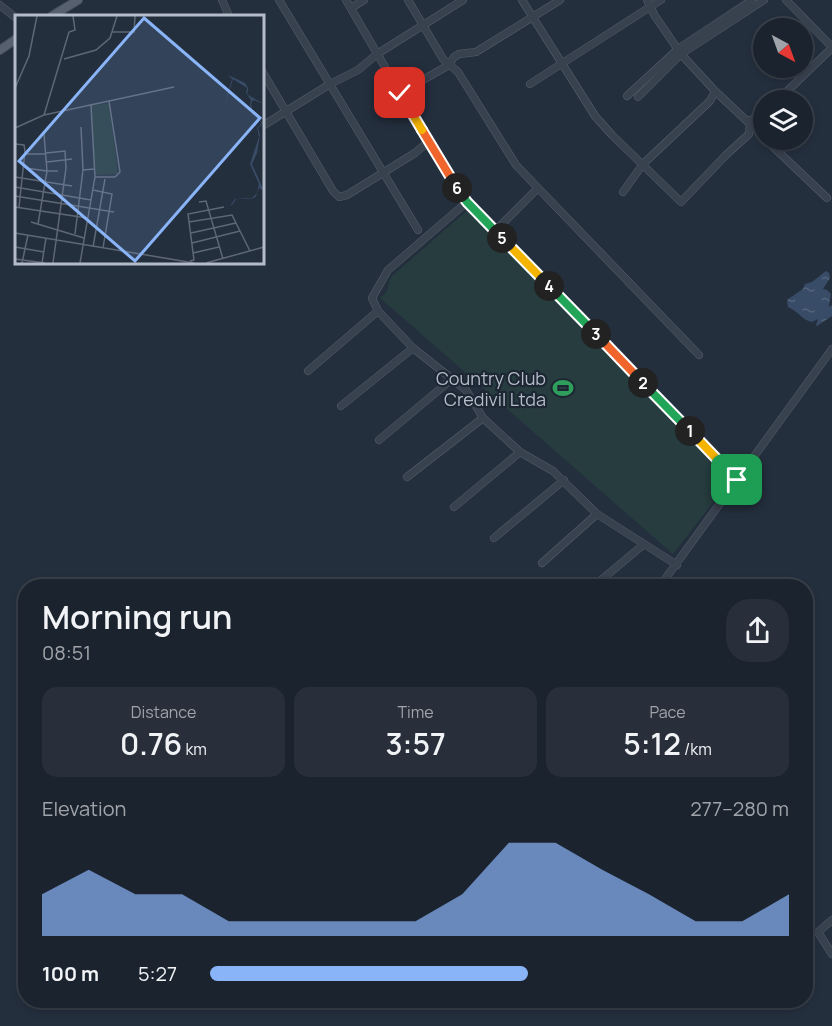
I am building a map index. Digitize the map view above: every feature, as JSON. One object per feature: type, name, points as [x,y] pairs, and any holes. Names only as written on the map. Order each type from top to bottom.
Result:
[{"type":"main road","points":[[53,15],[65,3],[78,0]]},
{"type":"main road","points":[[0,50],[15,40]]},
{"type":"street","points":[[222,0],[229,15]]},
{"type":"street","points":[[279,0],[418,230]]},
{"type":"street","points":[[346,0],[467,202],[737,480]]},
{"type":"street","points":[[351,8],[364,0]]},
{"type":"street","points":[[408,0],[443,59],[458,72],[516,165],[699,355]]},
{"type":"street","points":[[264,125],[330,84],[358,70],[377,54],[463,0]]},
{"type":"street","points":[[522,0],[595,116],[681,202],[749,134],[749,123]]},
{"type":"street","points":[[400,93],[449,65],[459,54],[476,52],[560,0]]},
{"type":"street","points":[[530,84],[649,3],[661,0]]},
{"type":"street","points":[[627,96],[680,51],[752,0]]},
{"type":"street","points":[[638,97],[680,51],[764,0]]},
{"type":"street","points":[[786,0],[832,48],[788,90]]},
{"type":"street","points":[[649,3],[654,16],[680,51],[716,91],[753,127]]},
{"type":"street","points":[[0,5],[15,17]]},
{"type":"street","points":[[264,74],[333,191],[339,197],[347,195],[416,153],[429,141]]},
{"type":"street","points":[[622,192],[643,164],[710,101],[716,91]]},
{"type":"street","points":[[749,123],[753,121]]},
{"type":"street","points":[[777,150],[827,198]]},
{"type":"street","points":[[495,231],[538,188]]},
{"type":"street","points":[[467,202],[384,276],[372,298],[378,311],[413,348],[466,390],[483,418],[520,452],[553,471],[597,514],[643,545],[677,564]]},
{"type":"street","points":[[308,371],[378,311]]},
{"type":"street","points":[[341,406],[413,348]]},
{"type":"street","points":[[665,579],[832,349]]},
{"type":"street","points":[[379,440],[452,379]]},
{"type":"street","points":[[407,477],[483,418]]},
{"type":"street","points":[[454,507],[520,452]]},
{"type":"street","points":[[494,538],[564,480]]},
{"type":"street","points":[[542,563],[597,514]]},
{"type":"street","points":[[602,579],[643,545]]},
{"type":"street","points":[[832,920],[818,932],[832,954]]},
{"type":"green space","name":"Country Club Credivil Ltda","points":[[470,208],[624,370],[732,478],[673,554],[380,298],[386,293],[391,277]]},
{"type":"water","points":[[826,271],[830,278],[823,289],[831,294],[829,307],[832,305],[832,316],[817,326],[818,319],[812,322],[805,319],[788,307],[787,300],[803,289],[805,284],[812,282]]},
{"type":"place","name":"Country Club Credivil Ltda","points":[[563,388]]},
{"type":"route","points":[[400,93],[467,202],[737,480]]}]
